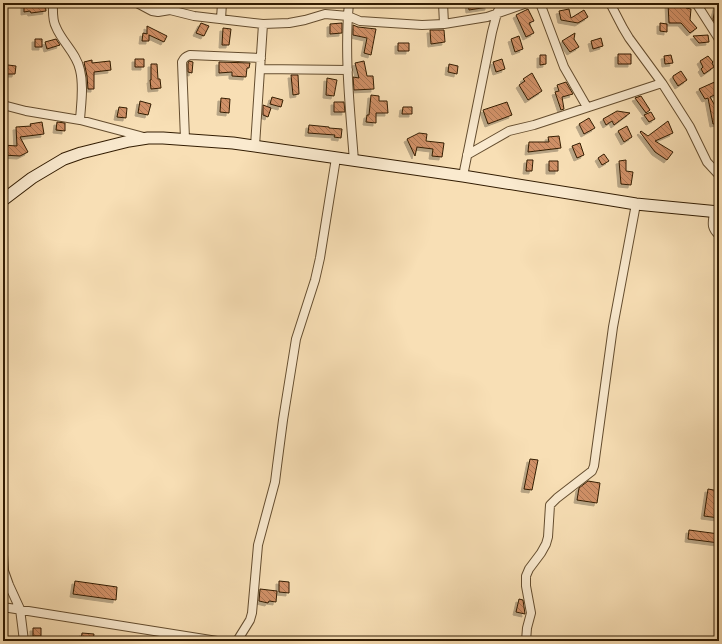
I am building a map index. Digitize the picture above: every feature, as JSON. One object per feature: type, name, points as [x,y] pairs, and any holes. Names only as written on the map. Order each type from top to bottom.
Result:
[{"type":"street","points":[[53,3],[55,27],[75,57],[80,70],[82,86],[80,120]]},
{"type":"street","points":[[138,3],[152,11],[164,12],[170,6],[194,16],[264,24],[289,23],[325,14],[348,16],[360,21],[422,25],[444,24],[486,17],[528,3]]},
{"type":"street","points":[[221,19],[222,3]]},
{"type":"street","points":[[349,3],[348,70],[354,161]]},
{"type":"street","points":[[443,3],[444,24]]},
{"type":"street","points":[[463,176],[492,32],[497,13],[502,3]]},
{"type":"street","points":[[540,3],[564,67],[587,107]]},
{"type":"street","points":[[610,3],[629,38],[662,83],[690,127],[707,162],[719,175]]},
{"type":"street","points":[[696,3],[719,39]]},
{"type":"street","points":[[255,146],[264,24]]},
{"type":"street","points":[[185,140],[183,59],[190,55],[261,58]]},
{"type":"street","points":[[260,69],[348,70]]},
{"type":"street","points":[[467,155],[509,131],[662,83]]},
{"type":"street","points":[[3,105],[26,111],[80,120],[148,138]]},
{"type":"street","points":[[3,200],[32,178],[64,159],[81,153],[129,141],[148,138],[163,138],[233,143],[463,176],[636,204],[717,212],[712,226],[715,232],[719,235]]},
{"type":"street","points":[[237,641],[250,620],[252,612],[258,545],[275,482],[296,339],[315,280],[320,258],[336,158]]},
{"type":"street","points":[[526,641],[526,628],[531,613],[526,586],[526,576],[546,544],[548,537],[550,505],[592,471],[594,466],[613,327],[636,204]]},
{"type":"street","points":[[3,555],[4,571],[8,585],[20,609],[24,641]]},
{"type":"street","points":[[3,607],[217,641]]},
{"type":"building","points":[[24,3],[33,3],[33,5],[45,3],[46,11],[31,13],[30,11],[24,12]]},
{"type":"building","points":[[468,3],[488,3],[488,7],[469,10]]},
{"type":"building","points":[[668,3],[685,3],[686,8],[691,9],[690,20],[697,28],[690,33],[681,23],[669,23]]},
{"type":"building","points":[[717,3],[719,3],[719,24],[715,23],[713,19]]},
{"type":"building","points":[[528,9],[534,21],[529,23],[534,33],[526,37],[516,15]]},
{"type":"building","points":[[569,9],[571,18],[584,10],[588,17],[578,23],[561,20],[559,11]]},
{"type":"building","points":[[201,23],[209,26],[204,36],[196,33]]},
{"type":"building","points":[[342,23],[342,33],[330,34],[330,24]]},
{"type":"building","points":[[660,23],[667,24],[667,32],[660,31]]},
{"type":"building","points":[[353,25],[376,29],[371,55],[364,53],[367,38],[353,35]]},
{"type":"building","points":[[147,26],[167,36],[164,42],[149,35],[149,41],[142,41],[143,33],[147,34]]},
{"type":"building","points":[[223,28],[231,29],[229,45],[222,45]]},
{"type":"building","points":[[430,30],[444,30],[445,42],[431,44]]},
{"type":"building","points":[[575,33],[574,39],[579,47],[570,52],[562,41]]},
{"type":"building","points":[[708,35],[709,42],[699,43],[693,36]]},
{"type":"building","points":[[519,36],[523,49],[515,52],[511,39]]},
{"type":"building","points":[[601,38],[603,46],[593,49],[591,41]]},
{"type":"building","points":[[35,39],[42,39],[42,47],[35,47]]},
{"type":"building","points":[[56,39],[60,45],[47,49],[45,42]]},
{"type":"building","points":[[398,43],[409,43],[409,51],[398,51]]},
{"type":"building","points":[[618,54],[631,54],[631,64],[618,64]]},
{"type":"building","points":[[540,55],[546,55],[546,64],[540,65]]},
{"type":"building","points":[[671,55],[673,63],[665,64],[664,56]]},
{"type":"building","points":[[708,56],[713,62],[714,67],[704,74],[701,69],[703,67],[700,61]]},
{"type":"building","points":[[135,59],[144,59],[144,67],[135,67]]},
{"type":"building","points":[[502,59],[505,69],[496,72],[493,62]]},
{"type":"building","points":[[92,60],[92,63],[110,61],[111,70],[94,72],[94,89],[88,89],[84,62]]},
{"type":"building","points":[[189,61],[193,62],[192,73],[188,72]]},
{"type":"building","points":[[364,61],[367,76],[373,76],[374,89],[354,90],[353,77],[359,78],[355,63]]},
{"type":"building","points":[[219,62],[250,63],[249,68],[247,68],[246,77],[232,76],[232,72],[219,73]]},
{"type":"building","points":[[151,64],[157,64],[158,79],[160,79],[161,88],[151,89]]},
{"type":"building","points":[[449,64],[458,66],[457,74],[448,72]]},
{"type":"building","points":[[3,66],[16,66],[15,74],[3,74]]},
{"type":"building","points":[[681,71],[687,80],[678,86],[673,76]]},
{"type":"building","points":[[532,73],[542,91],[528,100],[519,85],[525,81],[523,79]]},
{"type":"building","points":[[291,75],[298,75],[299,94],[293,95]]},
{"type":"building","points":[[327,78],[337,80],[334,96],[326,95]]},
{"type":"building","points":[[719,80],[719,93],[710,97],[718,111],[719,117],[719,123],[713,124],[708,98],[705,99],[699,89]]},
{"type":"building","points":[[566,82],[573,94],[562,97],[564,109],[561,110],[555,92],[559,91],[557,85]]},
{"type":"building","points":[[371,95],[379,96],[379,101],[387,101],[388,113],[376,113],[376,123],[366,122],[367,115],[369,115]]},
{"type":"building","points":[[641,96],[650,110],[646,113],[635,98]]},
{"type":"building","points":[[272,97],[283,100],[281,107],[270,104]]},
{"type":"building","points":[[221,98],[230,99],[229,113],[220,112]]},
{"type":"building","points":[[140,101],[151,104],[148,115],[138,113]]},
{"type":"building","points":[[334,102],[344,102],[345,112],[334,112]]},
{"type":"building","points":[[507,102],[512,115],[488,124],[483,110]]},
{"type":"building","points":[[263,105],[271,108],[268,117],[263,115]]},
{"type":"building","points":[[119,107],[127,108],[126,118],[117,117]]},
{"type":"building","points":[[403,107],[412,107],[412,114],[402,114]]},
{"type":"building","points":[[617,111],[630,113],[614,125],[612,121],[606,125],[603,119]]},
{"type":"building","points":[[651,112],[655,119],[649,122],[644,115]]},
{"type":"building","points":[[589,118],[595,128],[584,134],[579,124]]},
{"type":"building","points":[[668,121],[673,133],[655,141],[673,152],[667,160],[655,152],[640,132],[641,131],[648,136]]},
{"type":"building","points":[[42,122],[44,134],[20,137],[28,152],[20,156],[3,155],[3,145],[17,146],[16,127],[31,126],[30,124]]},
{"type":"building","points":[[57,122],[65,123],[65,131],[56,130]]},
{"type":"building","points":[[309,125],[342,129],[341,138],[334,137],[335,135],[308,133]]},
{"type":"building","points":[[627,126],[632,137],[624,142],[618,131]]},
{"type":"building","points":[[419,133],[427,134],[426,141],[444,143],[442,157],[432,156],[433,149],[417,147],[415,156],[407,139]]},
{"type":"building","points":[[559,136],[561,148],[528,152],[529,142],[549,142],[548,137]]},
{"type":"building","points":[[580,143],[584,155],[577,158],[572,146]]},
{"type":"building","points":[[604,154],[609,161],[602,165],[598,158]]},
{"type":"building","points":[[527,160],[533,160],[532,171],[526,171]]},
{"type":"building","points":[[626,160],[626,171],[633,172],[631,185],[621,184],[619,161]]},
{"type":"building","points":[[549,161],[558,161],[558,171],[549,171]]},
{"type":"building","points":[[530,459],[538,460],[532,490],[524,489]]},
{"type":"building","points":[[588,481],[600,483],[597,503],[577,500],[579,488]]},
{"type":"building","points":[[708,489],[719,491],[719,518],[704,516]]},
{"type":"building","points":[[689,530],[719,534],[719,543],[688,539]]},
{"type":"building","points":[[75,581],[117,587],[116,600],[73,594]]},
{"type":"building","points":[[279,581],[289,582],[289,593],[279,592]]},
{"type":"building","points":[[260,589],[277,591],[276,602],[269,601],[268,603],[259,601]]},
{"type":"building","points":[[519,599],[523,600],[525,614],[516,612]]},
{"type":"building","points":[[33,628],[41,628],[41,636],[33,636]]},
{"type":"building","points":[[82,633],[94,634],[93,641],[81,641]]}]
